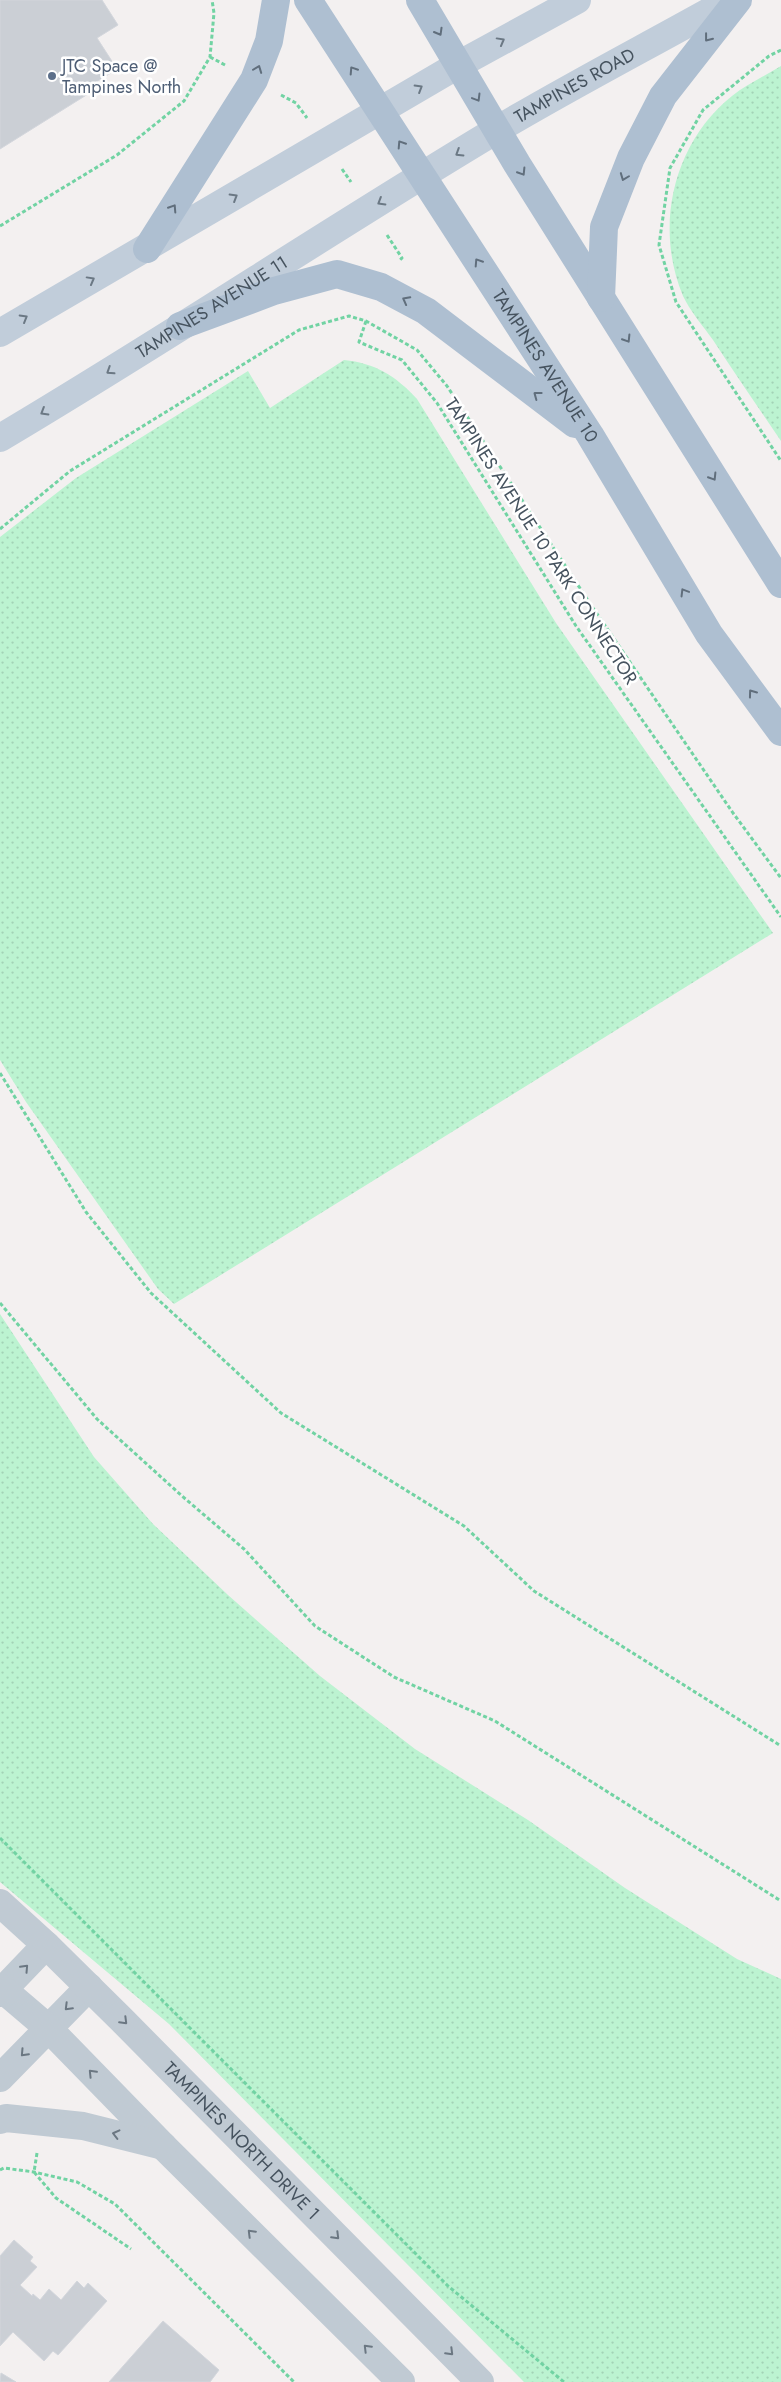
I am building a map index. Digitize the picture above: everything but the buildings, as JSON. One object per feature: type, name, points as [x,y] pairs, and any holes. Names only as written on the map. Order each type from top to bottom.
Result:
[{"type":"main road","points":[[147,249],[254,80],[269,42],[276,0]]},
{"type":"main road","name":"TAMPINES AVENUE 10","points":[[308,0],[590,435],[709,634],[781,732]]},
{"type":"main road","points":[[420,0],[497,130],[781,584]]},
{"type":"main road","points":[[0,333],[147,249],[458,65],[577,0]]},
{"type":"main road","name":"TAMPINES ROAD","points":[[422,176],[497,130],[730,0]]},
{"type":"main road","points":[[601,298],[604,227],[631,158],[663,96],[738,0]]},
{"type":"main road","name":"TAMPINES AVENUE 11","points":[[0,438],[86,387],[180,326],[422,176]]},
{"type":"main road","points":[[180,326],[274,291],[337,274],[381,287],[426,311],[590,435]]},
{"type":"street","name":"TAMPINES NORTH DRIVE 1","points":[[0,1903],[89,1986],[480,2382]]},
{"type":"street","points":[[46,1945],[1,1990],[48,2028],[163,2146],[401,2382]]},
{"type":"street","points":[[0,2078],[89,1986]]},
{"type":"street","points":[[0,2120],[6,2118],[83,2126],[163,2146]]},
{"type":"path","points":[[0,226],[117,155],[184,101],[210,57],[214,13],[212,0]]},
{"type":"path","points":[[781,50],[769,56],[703,110],[670,168],[658,245],[676,302],[781,461]]},
{"type":"path","points":[[0,529],[70,471],[299,330],[349,316],[366,321],[417,350],[447,386],[592,608],[732,813],[781,878]]},
{"type":"path","name":"TAMPINES AVENUE 10 PARK CONNECTOR","points":[[366,321],[359,342],[402,360],[437,403],[576,626],[781,917]]},
{"type":"path","points":[[0,1073],[86,1212],[151,1293],[281,1413],[464,1526],[534,1591],[781,1746]]},
{"type":"path","points":[[0,1303],[97,1419],[244,1549],[315,1626],[394,1677],[495,1721],[781,1901]]},
{"type":"path","points":[[0,1838],[448,2286],[564,2382]]},
{"type":"path","points":[[0,2170],[4,2168],[34,2172],[77,2182],[115,2204],[294,2382]]},
{"type":"path","points":[[34,2172],[56,2198],[132,2249]]},
{"type":"green space","points":[[781,66],[781,441],[683,296],[674,270],[670,242],[670,215],[674,188],[683,162],[695,137],[712,115],[732,96]]},
{"type":"green space","points":[[344,360],[366,364],[384,372],[393,377],[417,399],[556,623],[773,933],[174,1304],[158,1289],[26,1102],[0,1060],[0,537],[76,478],[248,371],[270,408]]},
{"type":"green space","points":[[0,1314],[94,1457],[153,1524],[228,1595],[320,1676],[415,1749],[528,1820],[625,1888],[737,1959],[781,1979],[781,2382],[524,2382],[169,2024],[0,1882]]},
{"type":"place","name":"JTC Space @ Tampines North","points":[[52,76]]}]
